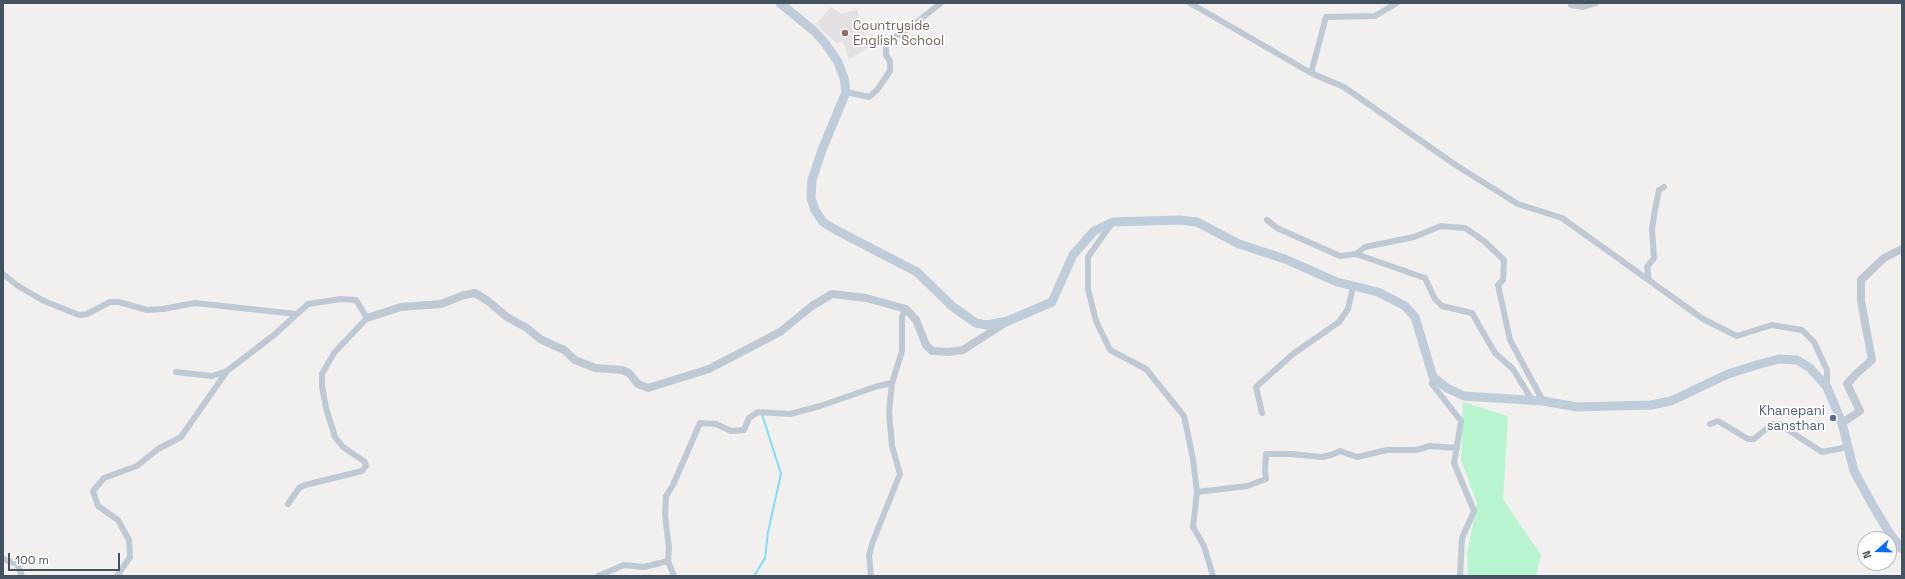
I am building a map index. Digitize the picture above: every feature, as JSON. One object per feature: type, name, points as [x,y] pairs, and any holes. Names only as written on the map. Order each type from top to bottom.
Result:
[{"type":"main road","points":[[783,4],[814,31],[825,43],[838,62],[844,78],[846,92],[822,150],[812,180],[811,198],[815,210],[823,222],[836,230],[917,272],[953,307],[976,323],[986,325],[1008,321],[1052,302],[1073,256],[1080,245],[1094,231],[1113,222],[1178,220],[1198,222],[1239,244],[1285,259],[1337,282],[1378,292],[1405,306],[1415,317],[1433,377],[1447,388],[1464,396],[1543,401],[1576,407],[1661,404],[1671,401],[1728,374],[1779,360],[1797,360],[1810,368],[1827,387],[1842,423],[1854,471],[1890,534],[1902,549]]},
{"type":"street","points":[[846,92],[869,97],[877,90],[890,71],[890,61],[886,55],[886,46],[889,40],[907,30],[941,3]]},
{"type":"street","points":[[1190,3],[1311,73],[1344,87],[1457,166],[1518,204],[1562,218],[1703,319],[1737,336],[1772,325],[1802,330],[1814,342],[1827,370],[1827,387]]},
{"type":"street","points":[[1311,73],[1326,17],[1375,16],[1397,3]]},
{"type":"street","points":[[1571,3],[1571,5],[1583,7],[1596,3]]},
{"type":"street","points":[[1649,280],[1647,267],[1654,258],[1652,229],[1655,210],[1659,190],[1664,187]]},
{"type":"street","points":[[1267,220],[1277,228],[1340,256],[1356,254],[1425,278],[1435,299],[1442,306],[1472,313],[1495,353],[1514,369],[1532,400]]},
{"type":"street","points":[[1113,222],[1088,257],[1088,289],[1096,321],[1110,350],[1146,369],[1184,416],[1193,459],[1197,492],[1193,527],[1204,546],[1213,576]]},
{"type":"street","points":[[1356,254],[1365,247],[1414,237],[1441,226],[1465,228],[1484,241],[1504,260],[1503,280],[1498,285],[1510,340],[1543,401]]},
{"type":"street","points":[[1842,423],[1860,411],[1847,384],[1872,360],[1861,300],[1861,280],[1884,258],[1902,250]]},
{"type":"street","points":[[3,274],[18,286],[44,301],[79,315],[87,314],[110,302],[147,310],[163,309],[195,303],[296,314]]},
{"type":"street","points":[[1262,413],[1256,387],[1294,354],[1339,322],[1348,309],[1353,287]]},
{"type":"street","points":[[288,504],[299,488],[305,485],[362,472],[366,466],[365,462],[343,447],[335,437],[326,408],[322,386],[322,374],[334,353],[367,318],[401,307],[440,304],[464,295],[475,293],[507,317],[527,328],[540,339],[564,350],[575,360],[595,368],[622,370],[629,373],[638,384],[648,388],[716,365],[780,332],[812,306],[832,294],[866,298],[906,309],[916,320],[926,345],[932,351],[948,352],[963,350],[1008,321]]},
{"type":"street","points":[[117,576],[130,557],[129,540],[118,520],[98,506],[93,491],[104,478],[137,466],[158,450],[181,438],[227,371],[274,335],[308,304],[341,299],[356,300],[367,318]]},
{"type":"street","points":[[871,576],[869,554],[900,474],[892,446],[889,412],[892,383],[902,350],[902,317],[906,309]]},
{"type":"street","points":[[176,372],[212,376],[227,371]]},
{"type":"street","points":[[1433,377],[1432,384],[1461,421],[1454,462],[1474,511],[1462,538],[1460,576]]},
{"type":"street","points":[[674,576],[668,562],[669,548],[665,515],[666,496],[673,485],[700,423],[716,424],[731,431],[744,430],[749,418],[758,412],[790,414],[820,406],[878,386],[892,383]]},
{"type":"street","points":[[1710,424],[1718,421],[1748,439],[1754,439],[1772,424],[1779,424],[1822,452],[1848,447]]},
{"type":"street","points":[[1197,492],[1247,486],[1266,479],[1266,454],[1291,454],[1322,457],[1331,456],[1340,451],[1357,457],[1387,450],[1416,450],[1430,446],[1457,448]]},
{"type":"street","points":[[3,559],[17,564],[22,576]]},
{"type":"street","points":[[598,576],[624,565],[644,567],[668,562]]},
{"type":"shaded area","name":"Countryside English School","points":[[831,7],[842,14],[857,10],[869,47],[849,59],[843,42],[836,43],[816,24]]},
{"type":"green space","points":[[1463,402],[1508,416],[1503,499],[1541,555],[1536,576],[1468,576],[1467,554],[1477,503],[1461,460]]},
{"type":"waterway","points":[[754,576],[765,558],[768,532],[781,474],[762,414]]},
{"type":"place","name":"Countryside English School","points":[[845,33]]},
{"type":"place","name":"Khanepani sansthan","points":[[1833,418]]}]
